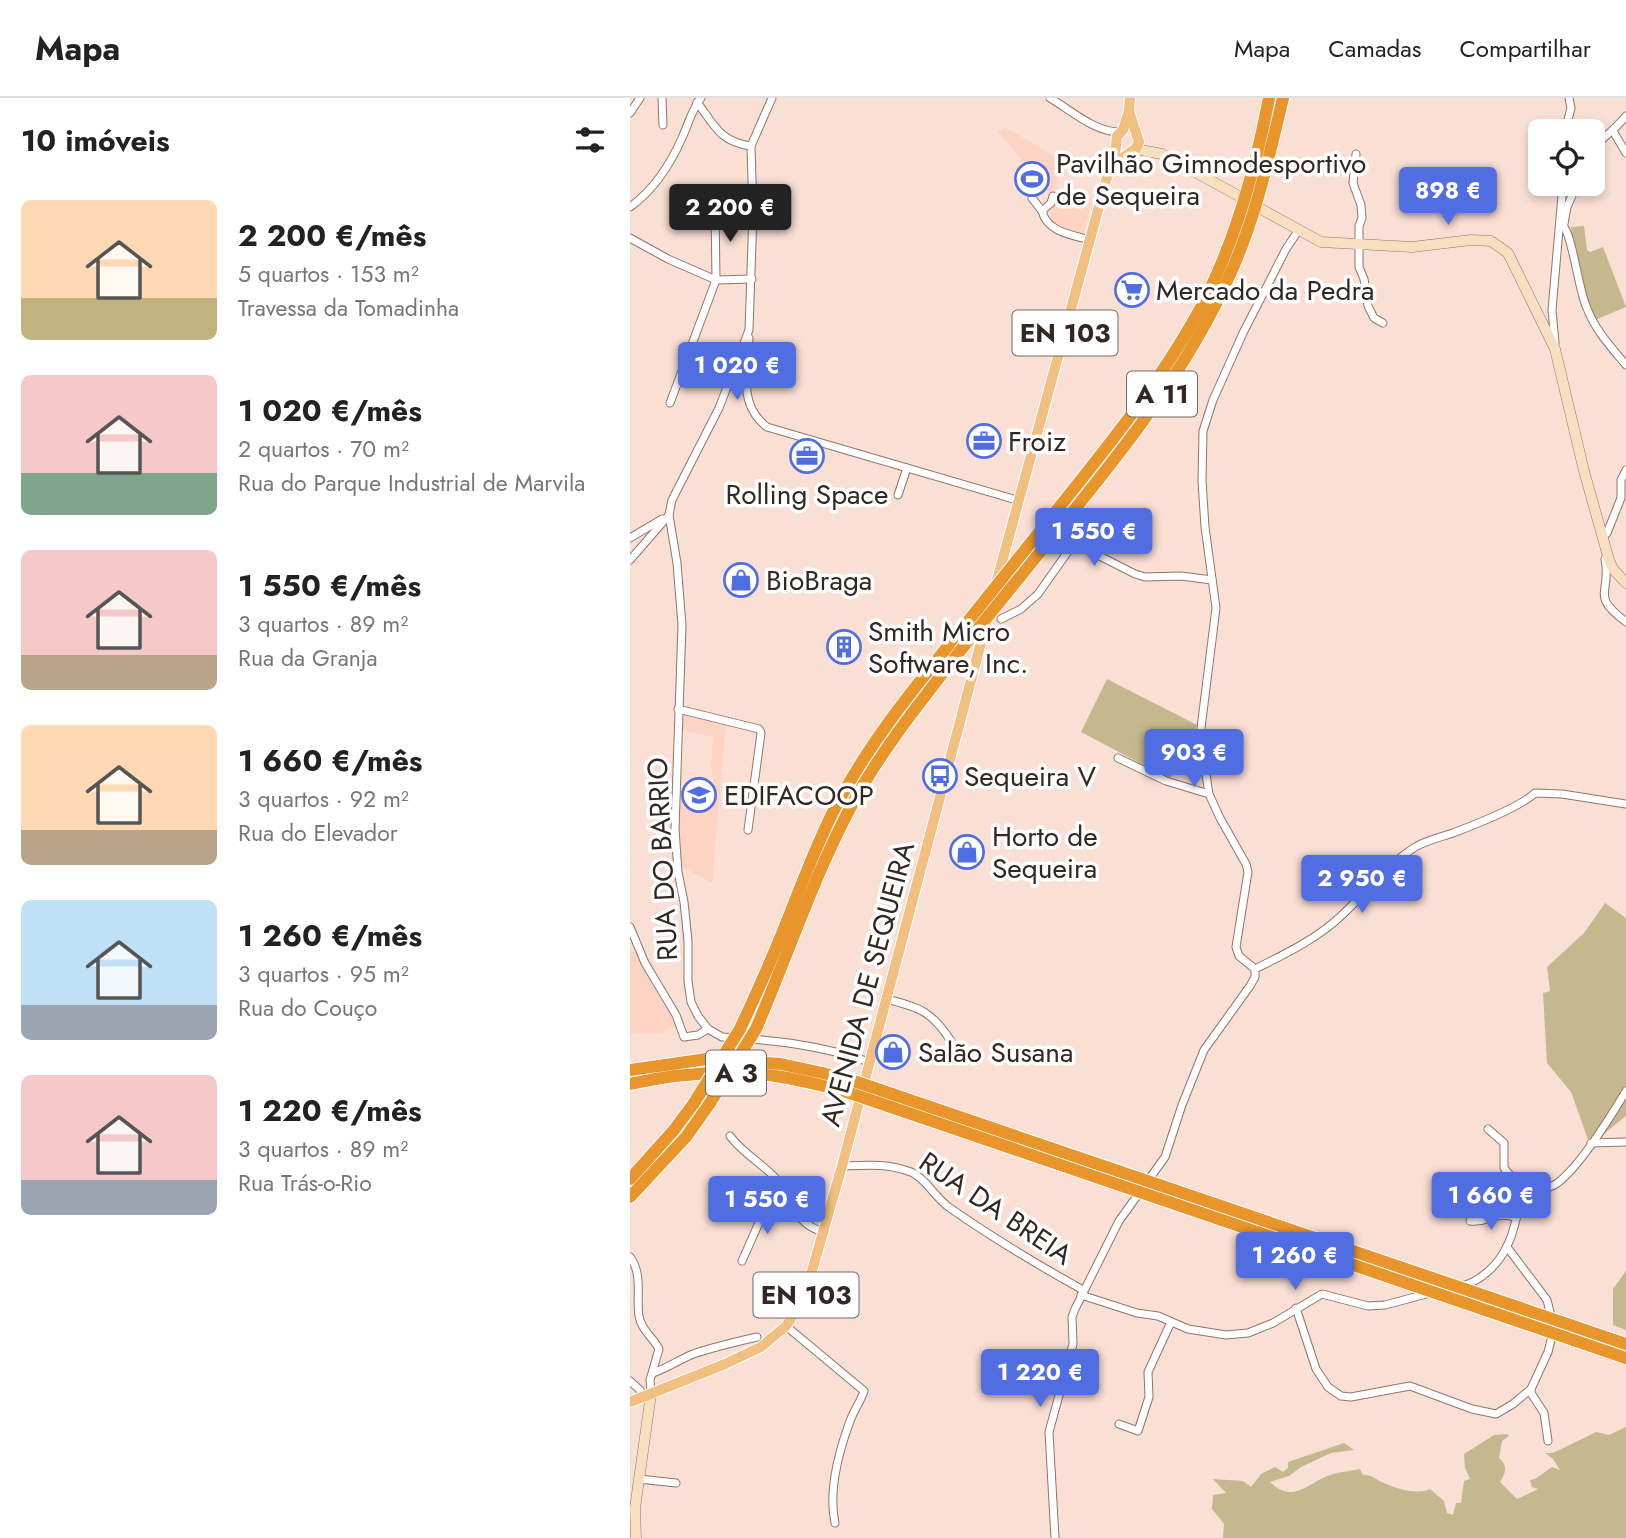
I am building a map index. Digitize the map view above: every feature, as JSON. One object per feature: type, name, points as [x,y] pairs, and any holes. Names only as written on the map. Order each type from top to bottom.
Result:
[{"type":"highway","name":"A 11","points":[[630,1179],[694,1103],[740,1028],[766,975],[835,808],[864,759],[895,713],[1131,417],[1166,366],[1199,310],[1232,234],[1249,182],[1269,98]]},
{"type":"highway","name":"A 11","points":[[630,1197],[710,1104],[756,1029],[823,865],[855,799],[905,722],[1142,424],[1178,371],[1210,316],[1245,237],[1283,98]]},
{"type":"highway","name":"A 3","points":[[630,1070],[707,1059],[781,1064],[1626,1344]]},
{"type":"highway","name":"A 3","points":[[630,1083],[699,1073],[742,1073],[843,1084],[1626,1358]]},
{"type":"main road","name":"EN 103","points":[[1020,501],[1107,177],[1113,165],[1117,136],[1129,111],[1130,98]]},
{"type":"main road","name":"EN 103","points":[[1129,111],[1137,134]]},
{"type":"main road","points":[[1113,165],[1132,150],[1139,142],[1137,134],[1130,129],[1117,136],[1121,150],[1132,150]]},
{"type":"main road","name":"AVENIDA DE SEQUEIRA","points":[[641,1398],[761,1347],[786,1326],[804,1299],[1020,501]]},
{"type":"street","points":[[630,113],[640,98]]},
{"type":"street","points":[[662,98],[663,125]]},
{"type":"street","points":[[772,98],[751,146],[752,279],[750,322],[743,361],[748,405],[755,418],[767,427],[1020,501]]},
{"type":"street","points":[[1050,98],[1076,116],[1117,136]]},
{"type":"street","points":[[1568,119],[1571,108],[1569,98]]},
{"type":"street","points":[[699,100],[721,136],[736,144],[751,146]]},
{"type":"street","points":[[630,207],[644,197],[660,179],[699,100]]},
{"type":"street","points":[[1605,136],[1613,131],[1626,116]]},
{"type":"street","points":[[1613,131],[1626,153]]},
{"type":"street","points":[[1137,134],[1162,154],[1237,195]]},
{"type":"street","points":[[1132,150],[1162,154]]},
{"type":"street","points":[[1356,155],[1353,183],[1361,205],[1362,218],[1359,226],[1359,267],[1364,279],[1368,306],[1374,318],[1383,323]]},
{"type":"street","points":[[1042,211],[1054,196]]},
{"type":"street","points":[[1562,196],[1552,310],[1555,349],[1603,538],[1614,569],[1626,583]]},
{"type":"street","points":[[1557,259],[1563,247],[1567,207],[1572,196]]},
{"type":"street","points":[[1032,198],[1045,220],[1058,231],[1090,240]]},
{"type":"street","points":[[670,403],[716,280],[715,208]]},
{"type":"street","points":[[1261,209],[1321,242],[1412,247],[1471,240],[1491,241],[1500,245],[1515,264],[1555,349]]},
{"type":"street","points":[[1564,227],[1569,233],[1585,305],[1598,334],[1626,365]]},
{"type":"street","points":[[1055,1538],[1049,1432],[1073,1344],[1072,1317],[1119,1221],[1165,1157],[1204,1050],[1255,977],[1255,970],[1239,956],[1236,947],[1247,864],[1209,794],[1199,736],[1216,608],[1205,527],[1203,431],[1213,400],[1243,333],[1298,231]]},
{"type":"street","points":[[630,238],[668,259],[716,280],[752,279]]},
{"type":"street","points":[[1541,318],[1549,315],[1552,310]]},
{"type":"street","points":[[630,560],[669,515],[676,491],[743,361]]},
{"type":"street","points":[[898,495],[907,468]]},
{"type":"street","points":[[1626,470],[1621,480],[1624,490],[1602,546],[1606,571],[1603,600],[1626,622]]},
{"type":"street","points":[[630,538],[669,515]]},
{"type":"street","name":"RUA DO BARRIO","points":[[669,515],[677,563],[682,625],[675,829],[678,872],[688,941],[691,1002],[708,1029]]},
{"type":"street","points":[[1001,620],[1021,609],[1038,594],[1074,543],[1145,577],[1181,576],[1212,580]]},
{"type":"street","points":[[678,709],[759,729],[761,733],[748,830]]},
{"type":"street","points":[[1118,758],[1166,780],[1209,794]]},
{"type":"street","points":[[1255,970],[1272,963],[1319,934],[1340,917],[1395,860],[1412,849],[1528,800],[1535,793],[1562,794],[1626,804]]},
{"type":"street","points":[[630,927],[645,963],[676,1015],[684,1037],[698,1035],[708,1029],[722,1037],[780,1041],[823,1048],[869,1062]]},
{"type":"street","points":[[886,999],[914,1006],[932,1016],[951,1041]]},
{"type":"street","points":[[1296,1308],[1316,1370],[1328,1387],[1340,1396],[1351,1397],[1410,1386],[1472,1409],[1496,1414],[1505,1410],[1531,1389],[1552,1342],[1553,1323],[1547,1300],[1507,1247],[1525,1193],[1554,1186],[1591,1143],[1626,1091]]},
{"type":"street","points":[[1488,1129],[1504,1143],[1504,1168],[1525,1193]]},
{"type":"street","points":[[730,1136],[742,1151],[768,1169],[790,1197],[806,1226],[824,1233]]},
{"type":"street","points":[[1591,1143],[1626,1142]]},
{"type":"street","name":"RUA DA BREIA","points":[[842,1166],[876,1163],[913,1173],[922,1178],[937,1198],[983,1231],[1082,1293],[1188,1329],[1226,1335],[1248,1333],[1273,1323],[1322,1294],[1374,1306],[1474,1283],[1490,1269],[1507,1247]]},
{"type":"street","points":[[755,1192],[800,1219]]},
{"type":"street","points":[[741,1261],[769,1200]]},
{"type":"street","points":[[1470,1221],[1483,1221],[1497,1214],[1516,1217]]},
{"type":"street","points":[[631,1258],[639,1282],[639,1317],[644,1329],[659,1349],[653,1373],[641,1398]]},
{"type":"street","points":[[1119,1424],[1138,1432],[1149,1397],[1148,1373],[1171,1322]]},
{"type":"street","points":[[786,1326],[864,1391],[847,1429],[837,1469],[833,1511],[835,1523]]},
{"type":"street","points":[[653,1373],[692,1354],[716,1349],[729,1342],[757,1337]]},
{"type":"street","points":[[630,1381],[640,1390],[641,1398],[651,1406],[635,1508],[636,1538]]},
{"type":"street","points":[[1531,1389],[1545,1413],[1548,1441]]},
{"type":"street","points":[[639,1479],[676,1483]]},
{"type":"shaded area","points":[[1005,127],[1063,161],[1052,195],[998,132]]},
{"type":"shaded area","points":[[1058,188],[1093,198],[1083,235],[1057,228],[1050,220]]},
{"type":"shaded area","points":[[1584,226],[1587,250],[1590,252],[1603,247],[1626,307],[1595,320],[1574,256],[1571,227]]},
{"type":"shaded area","points":[[1107,679],[1197,725],[1170,779],[1081,732]]},
{"type":"shaded area","name":"EDIFACOOP","points":[[682,711],[726,721],[712,883],[679,865],[678,791],[715,790],[711,766],[713,737],[680,730]]},
{"type":"shaded area","points":[[1605,903],[1626,918],[1626,1116],[1590,1145],[1571,1092],[1547,1063],[1543,993],[1550,991],[1547,967],[1584,933]]},
{"type":"shaded area","points":[[630,950],[638,954],[649,979],[678,1027],[676,1029],[671,1027],[662,1033],[630,1034]]},
{"type":"shaded area","points":[[1626,1271],[1626,1330],[1613,1325],[1613,1289]]},
{"type":"shaded area","points":[[1626,1427],[1626,1538],[1223,1538],[1224,1524],[1212,1509],[1213,1495],[1226,1493],[1213,1479],[1243,1481],[1251,1487],[1261,1474],[1275,1467],[1283,1472],[1288,1468],[1288,1462],[1344,1443],[1354,1450],[1331,1453],[1301,1467],[1289,1476],[1270,1482],[1277,1488],[1290,1492],[1330,1475],[1360,1469],[1363,1475],[1401,1489],[1430,1489],[1444,1501],[1447,1513],[1453,1515],[1456,1503],[1461,1503],[1464,1481],[1470,1479],[1465,1468],[1464,1454],[1494,1435],[1509,1436],[1502,1441],[1499,1458],[1505,1469],[1500,1482],[1517,1499],[1538,1489],[1532,1487],[1530,1480],[1552,1467],[1560,1470],[1545,1453],[1553,1453],[1596,1432],[1609,1435]]},
{"type":"place","name":"Pavilhão Gimnodesportivo de Sequeira","points":[[1032,179]]},
{"type":"place","name":"Mercado da Pedra","points":[[1132,290]]},
{"type":"place","name":"Froiz","points":[[984,441]]},
{"type":"place","name":"Rolling Space","points":[[807,456]]},
{"type":"place","name":"BioBraga","points":[[741,580]]},
{"type":"place","name":"Smith Micro Software, Inc.","points":[[844,647]]},
{"type":"place","name":"Sequeira V","points":[[940,776]]},
{"type":"place","name":"EDIFACOOP","points":[[699,795]]},
{"type":"place","name":"Horto de Sequeira","points":[[967,852]]},
{"type":"place","name":"Salão Susana","points":[[893,1052]]}]
